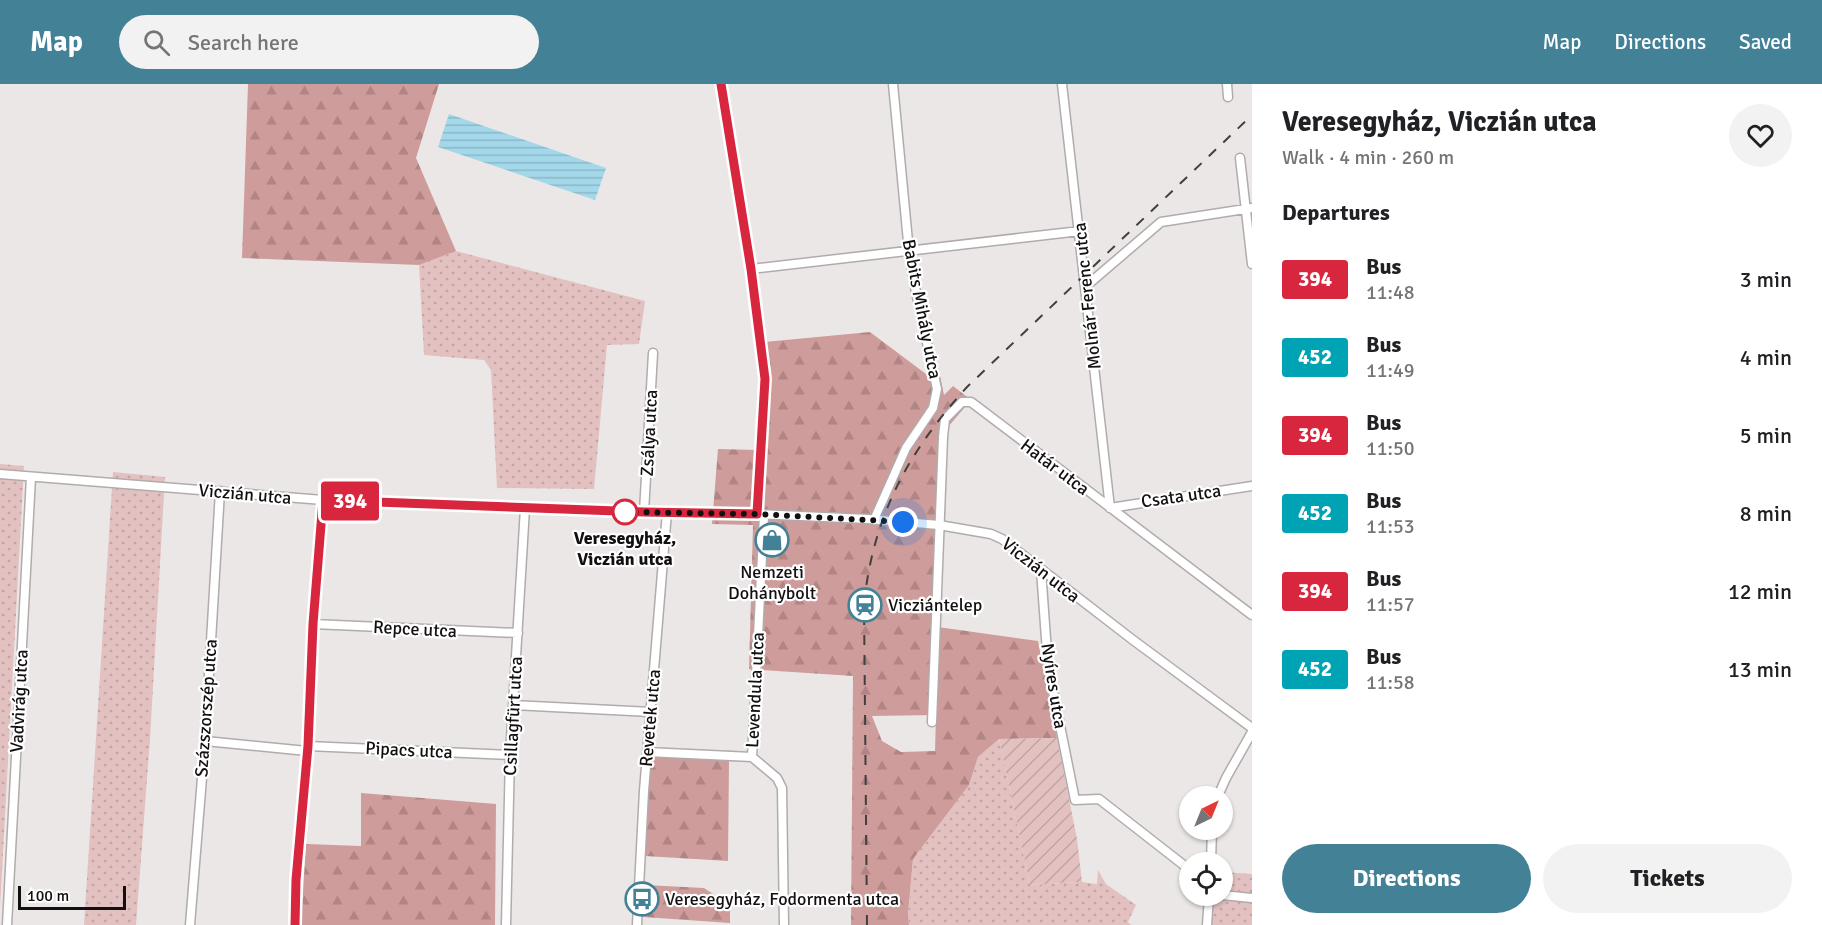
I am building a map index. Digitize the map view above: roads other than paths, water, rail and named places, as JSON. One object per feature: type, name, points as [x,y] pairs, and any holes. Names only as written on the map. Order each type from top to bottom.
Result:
[{"type":"street","name":"Levendula utca","points":[[721,84],[751,269],[765,379],[752,758],[777,778],[782,788],[784,925]]},
{"type":"street","name":"Babits Mihály utca","points":[[874,520],[906,448],[933,408],[937,388],[909,252],[893,84]]},
{"type":"street","name":"Molnár Ferenc utca","points":[[1062,84],[1110,508]]},
{"type":"street","points":[[1227,84],[1228,97]]},
{"type":"street","points":[[1240,158],[1249,208],[1252,264]]},
{"type":"street","points":[[1085,287],[1161,222],[1249,208]]},
{"type":"street","points":[[751,269],[1080,231]]},
{"type":"street","name":"Zsálya utca","points":[[644,512],[653,353]]},
{"type":"street","name":"Határ utca","points":[[932,722],[945,419],[962,402],[971,402],[1252,615]]},
{"type":"street","name":"Viczián utca","points":[[0,474],[323,500],[760,514],[874,520],[939,525],[996,535],[1252,730]]},
{"type":"street","name":"Vadvirág utca","points":[[8,925],[30,477]]},
{"type":"street","name":"Csata utca","points":[[1110,508],[1252,486]]},
{"type":"street","name":"Százszorszép utca","points":[[190,925],[220,491]]},
{"type":"street","points":[[295,925],[296,880],[308,748],[313,624],[323,500]]},
{"type":"street","name":"Csillagfürt utca","points":[[506,925],[510,755],[525,508]]},
{"type":"street","name":"Revetek utca","points":[[637,925],[644,791],[667,512]]},
{"type":"street","name":"Nyíres utca","points":[[1041,570],[1048,666],[1075,800],[1099,799],[1179,861]]},
{"type":"street","name":"Repce utca","points":[[313,624],[518,633]]},
{"type":"street","points":[[513,705],[651,712]]},
{"type":"street","points":[[1222,786],[1252,730]]},
{"type":"street","name":"Pipacs utca","points":[[204,741],[308,748],[510,755]]},
{"type":"street","points":[[647,752],[752,758]]},
{"type":"street","points":[[1233,896],[1252,898]]},
{"type":"street","points":[[1207,925],[1208,906]]},
{"type":"water","points":[[449,114],[606,168],[595,200],[438,147]]},
{"type":"railway","points":[[867,925],[864,604],[876,542],[897,487],[927,436],[967,387],[1252,115]]},
{"type":"place","name":"Veresegyház, Viczián utca","points":[[625,512]]},
{"type":"place","name":"Nemzeti Dohánybolt","points":[[772,540]]},
{"type":"place","name":"Vicziántelep","points":[[865,605]]},
{"type":"place","name":"Veresegyház, Fodormenta utca","points":[[642,899]]}]
